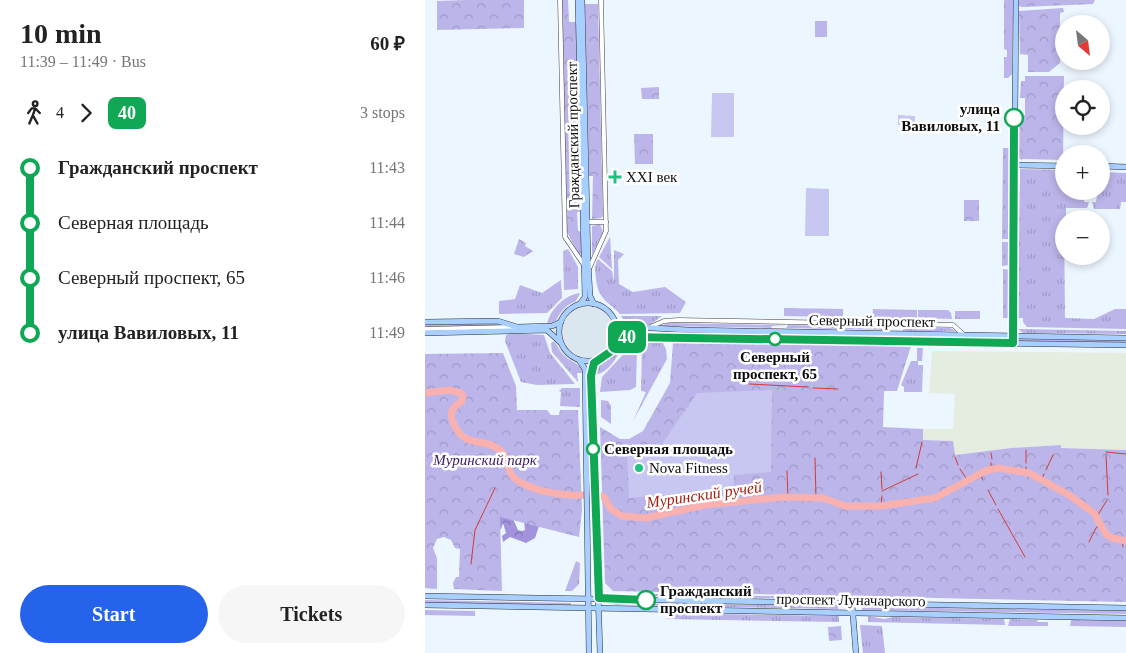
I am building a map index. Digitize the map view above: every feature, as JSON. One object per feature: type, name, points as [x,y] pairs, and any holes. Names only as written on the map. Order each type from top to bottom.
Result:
[{"type":"main road","name":"Гражданский проспект","points":[[578,0],[587,267],[590,296],[594,304]]},
{"type":"main road","name":"Гражданский проспект","points":[[580,304],[585,297],[587,267],[582,0]]},
{"type":"main road","points":[[1013,343],[1016,0]]},
{"type":"main road","points":[[1014,165],[1055,166]]},
{"type":"main road","points":[[1110,166],[1126,167]]},
{"type":"main road","points":[[561,342],[559,333],[561,322],[568,312],[580,304],[594,304],[609,312],[617,326],[617,338],[610,352],[592,366],[591,376],[600,653]]},
{"type":"main road","points":[[425,322],[498,321],[517,327],[552,326],[561,322]]},
{"type":"main road","name":"Северный проспект","points":[[617,326],[1126,338]]},
{"type":"main road","points":[[425,331],[547,330],[561,342],[568,353],[579,360],[585,369],[589,653]]},
{"type":"main road","name":"Северный проспект","points":[[617,338],[1126,345]]},
{"type":"main road","points":[[579,360],[598,360]]},
{"type":"main road","name":"проспект Луначарского","points":[[425,596],[1126,608]]},
{"type":"main road","points":[[852,603],[851,613],[856,653]]},
{"type":"main road","name":"проспект Луначарского","points":[[425,605],[588,610],[1126,618]]},
{"type":"street","points":[[561,0],[565,237],[587,267]]},
{"type":"street","points":[[587,222],[606,222],[601,0]]},
{"type":"street","name":"Гражданский проспект","points":[[587,267],[606,231],[606,222]]},
{"type":"street","points":[[650,327],[668,320],[953,325],[964,335]]},
{"type":"street","points":[[425,331],[517,327]]},
{"type":"shaded area","points":[[712,93],[734,93],[734,137],[711,137]]},
{"type":"shaded area","points":[[898,115],[915,116],[915,127],[898,125]]},
{"type":"shaded area","points":[[806,188],[829,189],[829,236],[805,236]]},
{"type":"shaded area","points":[[580,299],[594,299],[606,304],[615,313],[620,325],[618,345],[611,356],[594,365],[580,365],[568,360],[559,351],[554,339],[554,325],[559,313],[568,304]]},
{"type":"shaded area","points":[[932,351],[1126,353],[1126,450],[1061,448],[1061,445],[1011,448],[954,455],[953,441],[923,440],[923,429],[953,429],[955,394],[929,393]]},
{"type":"shaded area","points":[[772,390],[771,472],[734,475],[734,485],[731,489],[629,498],[627,452],[658,450],[697,393]]},
{"type":"green space","points":[[524,0],[524,28],[437,30],[437,1]]},
{"type":"green space","points":[[562,0],[568,0],[569,22],[576,22],[581,212],[577,212],[578,231],[581,232],[582,254],[579,255],[567,232]]},
{"type":"green space","points":[[1004,0],[1013,0],[1012,74],[1008,78],[1004,78],[1004,57],[1007,57],[1007,50],[1004,49]]},
{"type":"green space","points":[[1019,0],[1095,0],[1093,4],[1022,7],[1019,6]]},
{"type":"green space","points":[[585,4],[598,4],[603,216],[592,219],[593,176],[589,176]]},
{"type":"green space","points":[[1063,8],[1064,12],[1060,13],[1060,15],[1055,15],[1055,67],[1049,72],[1028,72],[1028,55],[1020,54],[1019,11]]},
{"type":"green space","points":[[815,21],[827,21],[827,37],[815,37]]},
{"type":"green space","points":[[1025,76],[1064,76],[1064,80],[1055,80],[1055,135],[1063,135],[1063,145],[1055,145],[1055,160],[1022,159],[1022,161],[1018,157],[1018,115],[1025,115],[1025,98],[1020,98],[1021,81],[1025,81]]},
{"type":"green space","points":[[659,87],[659,99],[642,99],[641,88]]},
{"type":"green space","points":[[634,134],[653,134],[653,164],[635,164]]},
{"type":"green space","points":[[1003,148],[1011,148],[1010,239],[1002,239]]},
{"type":"green space","points":[[1020,169],[1055,170],[1055,200],[1084,200],[1084,202],[1089,202],[1087,208],[1055,210],[1055,265],[1064,265],[1065,318],[1094,319],[1115,309],[1126,309],[1126,329],[1027,327],[1023,322],[1023,318],[1018,318]]},
{"type":"green space","points":[[1110,172],[1126,173],[1126,202],[1121,202],[1120,209],[1094,209],[1092,202],[1096,202],[1096,200],[1110,200]]},
{"type":"green space","points":[[964,200],[979,200],[979,221],[964,221]]},
{"type":"green space","points":[[600,224],[603,232],[592,255],[592,226]]},
{"type":"green space","points":[[610,237],[612,269],[599,257]]},
{"type":"green space","points":[[519,239],[526,243],[525,246],[533,251],[524,257],[514,254]]},
{"type":"green space","points":[[1002,242],[1010,242],[1010,265],[1002,266]]},
{"type":"green space","points":[[568,249],[578,267],[578,289],[564,290],[563,251]]},
{"type":"green space","points":[[614,250],[624,254],[618,260],[619,284],[633,292],[665,287],[686,302],[680,313],[620,314],[607,302],[601,295],[597,285],[595,266],[598,259],[612,271],[614,282]]},
{"type":"green space","points":[[1003,269],[1010,270],[1009,318],[1003,318]]},
{"type":"green space","points":[[561,280],[562,298],[547,313],[499,314],[499,301],[515,299],[520,285],[542,293]]},
{"type":"green space","points":[[580,293],[567,312],[547,324],[551,313],[559,304],[574,294]]},
{"type":"green space","points":[[784,308],[843,309],[843,317],[784,316]]},
{"type":"green space","points":[[873,309],[917,310],[917,318],[872,318]]},
{"type":"green space","points":[[918,310],[948,310],[951,313],[952,319],[918,318]]},
{"type":"green space","points":[[955,311],[980,311],[980,319],[955,319]]},
{"type":"green space","points":[[621,316],[662,316],[651,324],[627,324]]},
{"type":"green space","points":[[492,323],[506,326],[425,328],[425,325]]},
{"type":"green space","points":[[668,323],[786,325],[772,326],[771,328],[661,326]]},
{"type":"green space","points":[[788,325],[888,327],[888,330],[786,328]]},
{"type":"green space","points":[[903,327],[950,328],[956,331],[903,331]]},
{"type":"green space","points":[[1018,329],[1126,331],[1126,334],[1023,333]]},
{"type":"green space","points":[[627,332],[784,335],[784,337],[627,334]]},
{"type":"green space","points":[[511,333],[544,335],[550,353],[575,384],[537,385],[521,382],[505,341],[506,335]]},
{"type":"green space","points":[[786,335],[998,339],[998,341],[786,337]]},
{"type":"green space","points":[[1018,339],[1126,341],[1126,343],[1018,341]]},
{"type":"green space","points":[[554,341],[563,354],[582,368],[582,373],[577,373],[578,382],[552,352],[551,343]]},
{"type":"green space","points":[[623,341],[619,352],[609,367],[594,375],[596,364],[609,357]]},
{"type":"green space","points":[[646,342],[663,343],[667,359],[633,421],[646,392],[641,391],[642,348]]},
{"type":"green space","points":[[634,343],[637,350],[636,387],[630,390],[600,392],[602,377]]},
{"type":"green space","points":[[673,343],[911,346],[897,391],[884,391],[883,427],[923,429],[923,440],[953,441],[955,455],[1011,448],[1061,445],[1061,448],[1126,450],[1126,602],[613,591],[605,583],[600,427],[620,439],[629,439],[643,431],[670,383]]},
{"type":"green space","points":[[917,348],[923,348],[922,361],[918,361],[918,365],[923,365],[922,392],[904,392],[904,387],[901,385],[911,361],[917,361]]},
{"type":"green space","name":"Муринский парк","points":[[503,353],[516,386],[517,410],[547,410],[551,415],[559,415],[560,410],[578,410],[582,510],[579,537],[500,517],[502,591],[454,589],[453,583],[456,577],[459,577],[460,549],[455,548],[451,540],[444,537],[437,539],[433,548],[437,558],[437,589],[425,588],[425,354]]},
{"type":"green space","points":[[562,388],[580,388],[580,407],[560,406],[561,392],[559,391]]},
{"type":"green space","points":[[601,400],[608,401],[611,406],[611,424],[601,417]]},
{"type":"green space","points":[[502,512],[513,519],[518,530],[525,530],[524,521],[540,523],[535,538],[526,543],[510,537],[503,542],[502,536],[506,533],[503,523],[501,529],[497,531],[492,528]]},
{"type":"green space","points":[[576,561],[580,563],[579,584],[572,591],[565,591]]},
{"type":"green space","points":[[650,594],[821,597],[821,599],[656,596]]},
{"type":"green space","points":[[425,600],[571,603],[571,606],[425,603]]},
{"type":"green space","points":[[615,603],[839,607],[838,609],[615,605]]},
{"type":"green space","points":[[862,607],[1126,611],[1126,614],[862,610]]},
{"type":"green space","points":[[425,610],[475,611],[475,616],[425,615]]},
{"type":"green space","points":[[667,613],[839,616],[839,622],[667,619]]},
{"type":"green space","points":[[868,616],[884,619],[893,617],[1004,619],[1005,625],[868,622]]},
{"type":"green space","points":[[1010,619],[1048,622],[1048,626],[1008,626]]},
{"type":"green space","points":[[1071,620],[1126,621],[1126,627],[1070,626]]},
{"type":"green space","points":[[860,625],[882,626],[885,653],[863,653]]},
{"type":"green space","points":[[841,626],[842,640],[829,641],[828,627]]},
{"type":"waterway","points":[[749,384],[808,387]]},
{"type":"waterway","points":[[813,388],[838,389]]},
{"type":"waterway","name":"Муринский ручей","points":[[425,393],[449,390],[461,393],[463,396],[462,401],[451,413],[456,429],[467,439],[494,446],[500,450],[504,454],[510,472],[518,481],[536,489],[554,493],[604,497],[611,509],[622,516],[646,518],[705,505],[783,497],[823,498],[845,506],[881,506],[935,498],[985,471],[998,468],[1029,473],[1069,495],[1094,513],[1106,534],[1112,538],[1126,541]]},
{"type":"waterway","points":[[916,468],[922,442]]},
{"type":"waterway","points":[[1026,450],[1026,463]]},
{"type":"waterway","points":[[1106,452],[1126,454]]},
{"type":"waterway","points":[[991,453],[992,459]]},
{"type":"waterway","points":[[1046,470],[1053,455]]},
{"type":"waterway","points":[[1106,455],[1108,495]]},
{"type":"waterway","points":[[955,457],[958,465]]},
{"type":"waterway","points":[[815,458],[816,498]]},
{"type":"waterway","name":"Муринский ручей","points":[[991,463],[991,469]]},
{"type":"waterway","name":"Муринский ручей","points":[[1026,467],[1026,473]]},
{"type":"waterway","points":[[960,469],[968,481]]},
{"type":"waterway","points":[[787,471],[788,497]]},
{"type":"waterway","points":[[881,472],[882,489]]},
{"type":"waterway","points":[[882,491],[918,474]]},
{"type":"waterway","name":"Муринский ручей","points":[[980,474],[983,480]]},
{"type":"waterway","name":"Муринский ручей","points":[[1041,481],[1044,474]]},
{"type":"waterway","points":[[471,564],[475,530],[495,488]]},
{"type":"waterway","points":[[988,490],[996,505]]},
{"type":"waterway","points":[[881,506],[882,496]]},
{"type":"waterway","points":[[1096,518],[1107,500]]},
{"type":"waterway","points":[[998,509],[1025,557]]},
{"type":"waterway","points":[[1089,542],[1096,528],[1100,525]]},
{"type":"waterway","name":"Муринский ручей","points":[[1122,539],[1123,547]]},
{"type":"bus line","name":"40","points":[[646,600],[599,598],[591,376],[591,368],[594,363],[610,352],[617,338],[625,337],[1013,343],[1014,118]]},
{"type":"place","name":"улица Вавиловых, 11","points":[[1014,118]]},
{"type":"place","name":"XXI век","points":[[615,177]]},
{"type":"place","name":"Северный проспект, 65","points":[[775,339]]},
{"type":"place","name":"Северная площадь","points":[[593,449]]},
{"type":"place","name":"Nova Fitness","points":[[639,468]]},
{"type":"place","name":"Гражданский проспект","points":[[646,600]]}]
